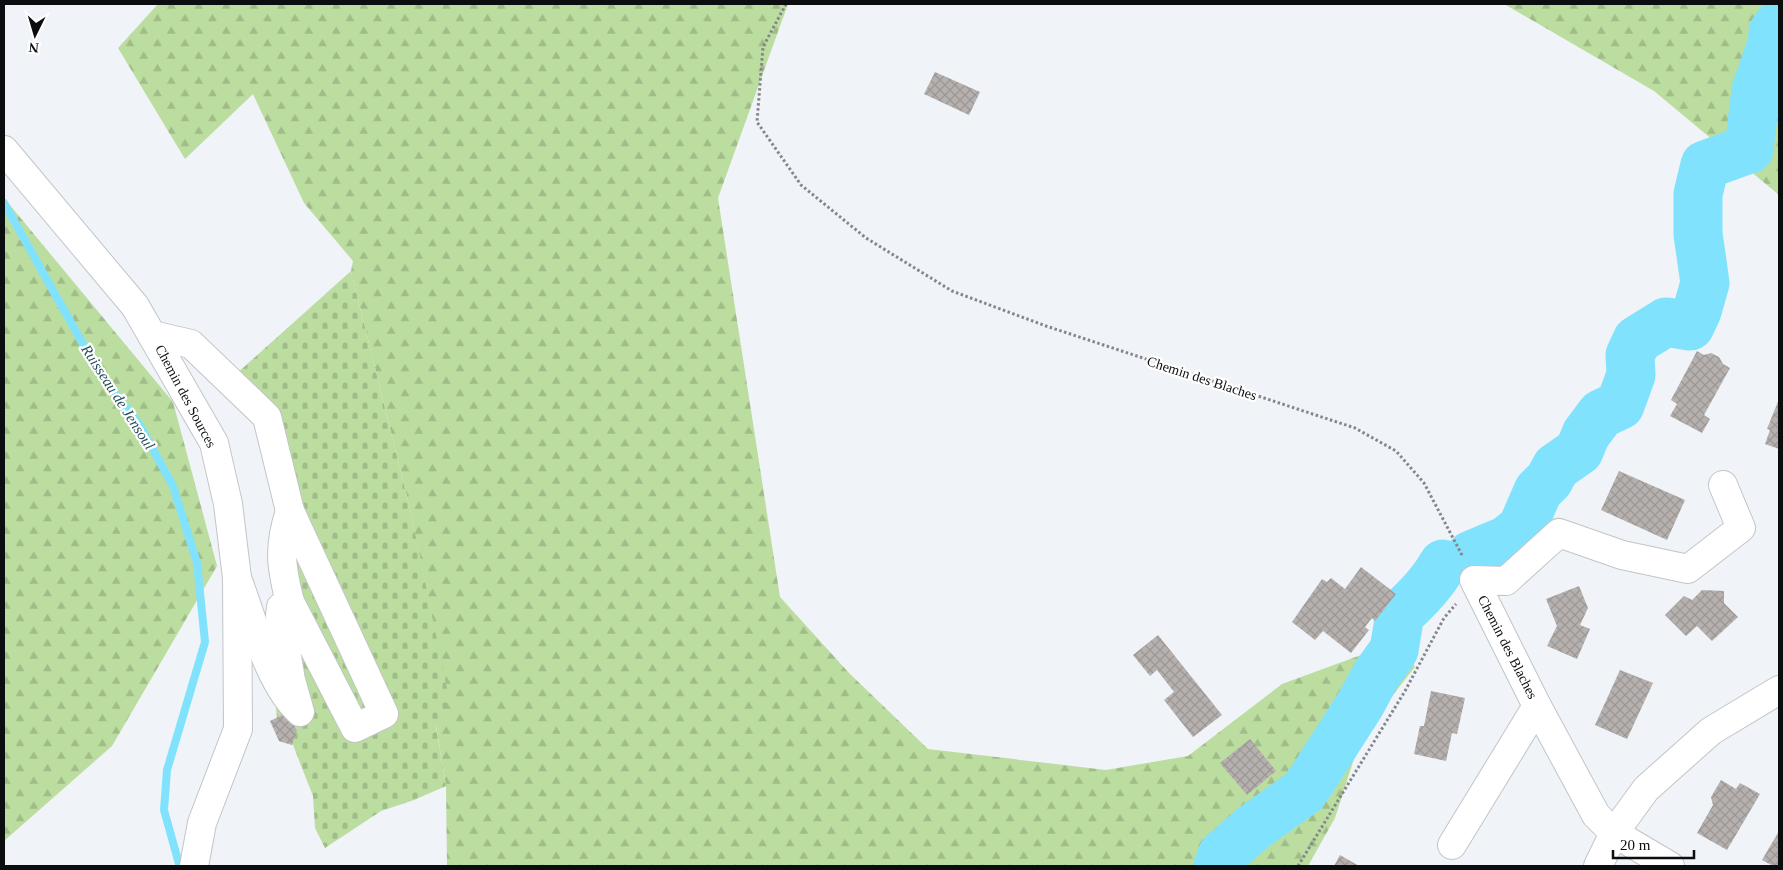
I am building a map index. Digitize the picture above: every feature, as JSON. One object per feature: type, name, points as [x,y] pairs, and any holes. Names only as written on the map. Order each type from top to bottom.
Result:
[{"type":"street","name":"Chemin des Sources","points":[[4,150],[135,306],[214,443],[228,504],[237,578],[238,729],[202,823],[194,866]]},
{"type":"street","points":[[152,335],[191,344],[267,417],[290,511],[384,714],[355,728],[290,602],[281,567],[283,531],[290,511]]},
{"type":"street","points":[[1474,580],[1506,581],[1559,533],[1622,555],[1688,569],[1741,528],[1723,485]]},
{"type":"street","points":[[237,578],[275,678],[287,701],[300,712],[291,680],[280,616],[281,607],[290,602]]},
{"type":"street","name":"Chemin des Blaches","points":[[1474,580],[1537,706],[1596,815],[1614,832],[1670,866]]},
{"type":"street","points":[[1598,866],[1614,832],[1646,789],[1710,731],[1779,690]]},
{"type":"street","points":[[1452,846],[1537,706]]},
{"type":"path","name":"Chemin des Blaches","points":[[786,4],[763,47],[757,122],[801,185],[866,238],[952,291],[1046,326],[1355,428],[1396,451],[1424,483],[1474,580]]},
{"type":"path","points":[[1298,866],[1405,690],[1444,618],[1474,580]]},
{"type":"green space","points":[[158,4],[788,4],[718,198],[780,597],[849,673],[928,749],[1106,770],[1188,756],[1282,684],[1402,640],[1415,667],[1362,734],[1335,818],[1308,866],[447,866],[446,786],[436,725],[448,698],[411,513],[351,271],[353,261],[304,203],[253,94],[185,159],[118,48]]},
{"type":"green space","points":[[1504,4],[1779,4],[1779,195],[1654,91]]},
{"type":"green space","points":[[4,198],[173,402],[217,566],[112,746],[4,841]]},
{"type":"green space","points":[[351,271],[411,513],[449,698],[436,726],[446,786],[414,800],[381,811],[325,848],[315,828],[313,796],[293,745],[279,741],[274,685],[277,502],[263,435],[245,409],[224,385]]},
{"type":"building","points":[[935,72],[980,92],[969,115],[924,94]]},
{"type":"building","points":[[1697,351],[1704,355],[1711,353],[1719,357],[1723,364],[1730,368],[1704,415],[1710,419],[1702,433],[1670,416],[1677,404],[1671,400]]},
{"type":"building","points":[[1779,399],[1779,449],[1765,444],[1770,430],[1767,429]]},
{"type":"building","points":[[1619,471],[1685,500],[1667,540],[1601,510]]},
{"type":"building","points":[[1361,567],[1396,594],[1375,621],[1372,618],[1365,627],[1369,630],[1351,653],[1323,631],[1315,640],[1292,622],[1322,579],[1327,582],[1331,578],[1345,589]]},
{"type":"building","points":[[1579,586],[1588,608],[1580,625],[1590,629],[1577,659],[1547,646],[1557,626],[1546,599]]},
{"type":"building","points":[[1702,590],[1724,591],[1724,603],[1738,617],[1712,641],[1697,626],[1686,636],[1665,615],[1684,596],[1692,600]]},
{"type":"building","points":[[1158,635],[1222,715],[1193,737],[1164,700],[1174,692],[1157,670],[1150,676],[1133,655]]},
{"type":"building","points":[[1620,670],[1653,683],[1627,739],[1595,725]]},
{"type":"building","points":[[1431,691],[1465,698],[1457,734],[1452,733],[1446,761],[1414,754],[1420,726],[1424,726]]},
{"type":"building","points":[[288,712],[297,731],[292,745],[279,741],[270,721]]},
{"type":"building","points":[[1250,739],[1276,771],[1247,795],[1220,763]]},
{"type":"building","points":[[1721,780],[1736,789],[1740,783],[1760,794],[1727,850],[1697,833],[1713,805],[1711,797]]},
{"type":"building","points":[[1779,831],[1779,866],[1773,866],[1762,860]]},
{"type":"building","points":[[1340,855],[1359,866],[1334,866]]},
{"type":"waterway","points":[[1471,555],[1507,540],[1522,528],[1538,491],[1549,480],[1556,467],[1579,451],[1586,434],[1601,414],[1620,405],[1631,375],[1630,355],[1637,340],[1666,322],[1690,326],[1697,311],[1705,283],[1698,234],[1698,194],[1705,165],[1749,149],[1756,90],[1772,44],[1773,32],[1779,24]]},
{"type":"waterway","name":"Ruisseau de Jensoul","points":[[4,203],[97,369],[139,424],[173,486],[197,563],[205,642],[167,770],[164,810],[179,864]]},
{"type":"waterway","points":[[1218,866],[1222,855],[1254,827],[1303,792],[1361,703],[1376,675],[1394,650],[1400,614],[1424,591],[1443,564]]}]
